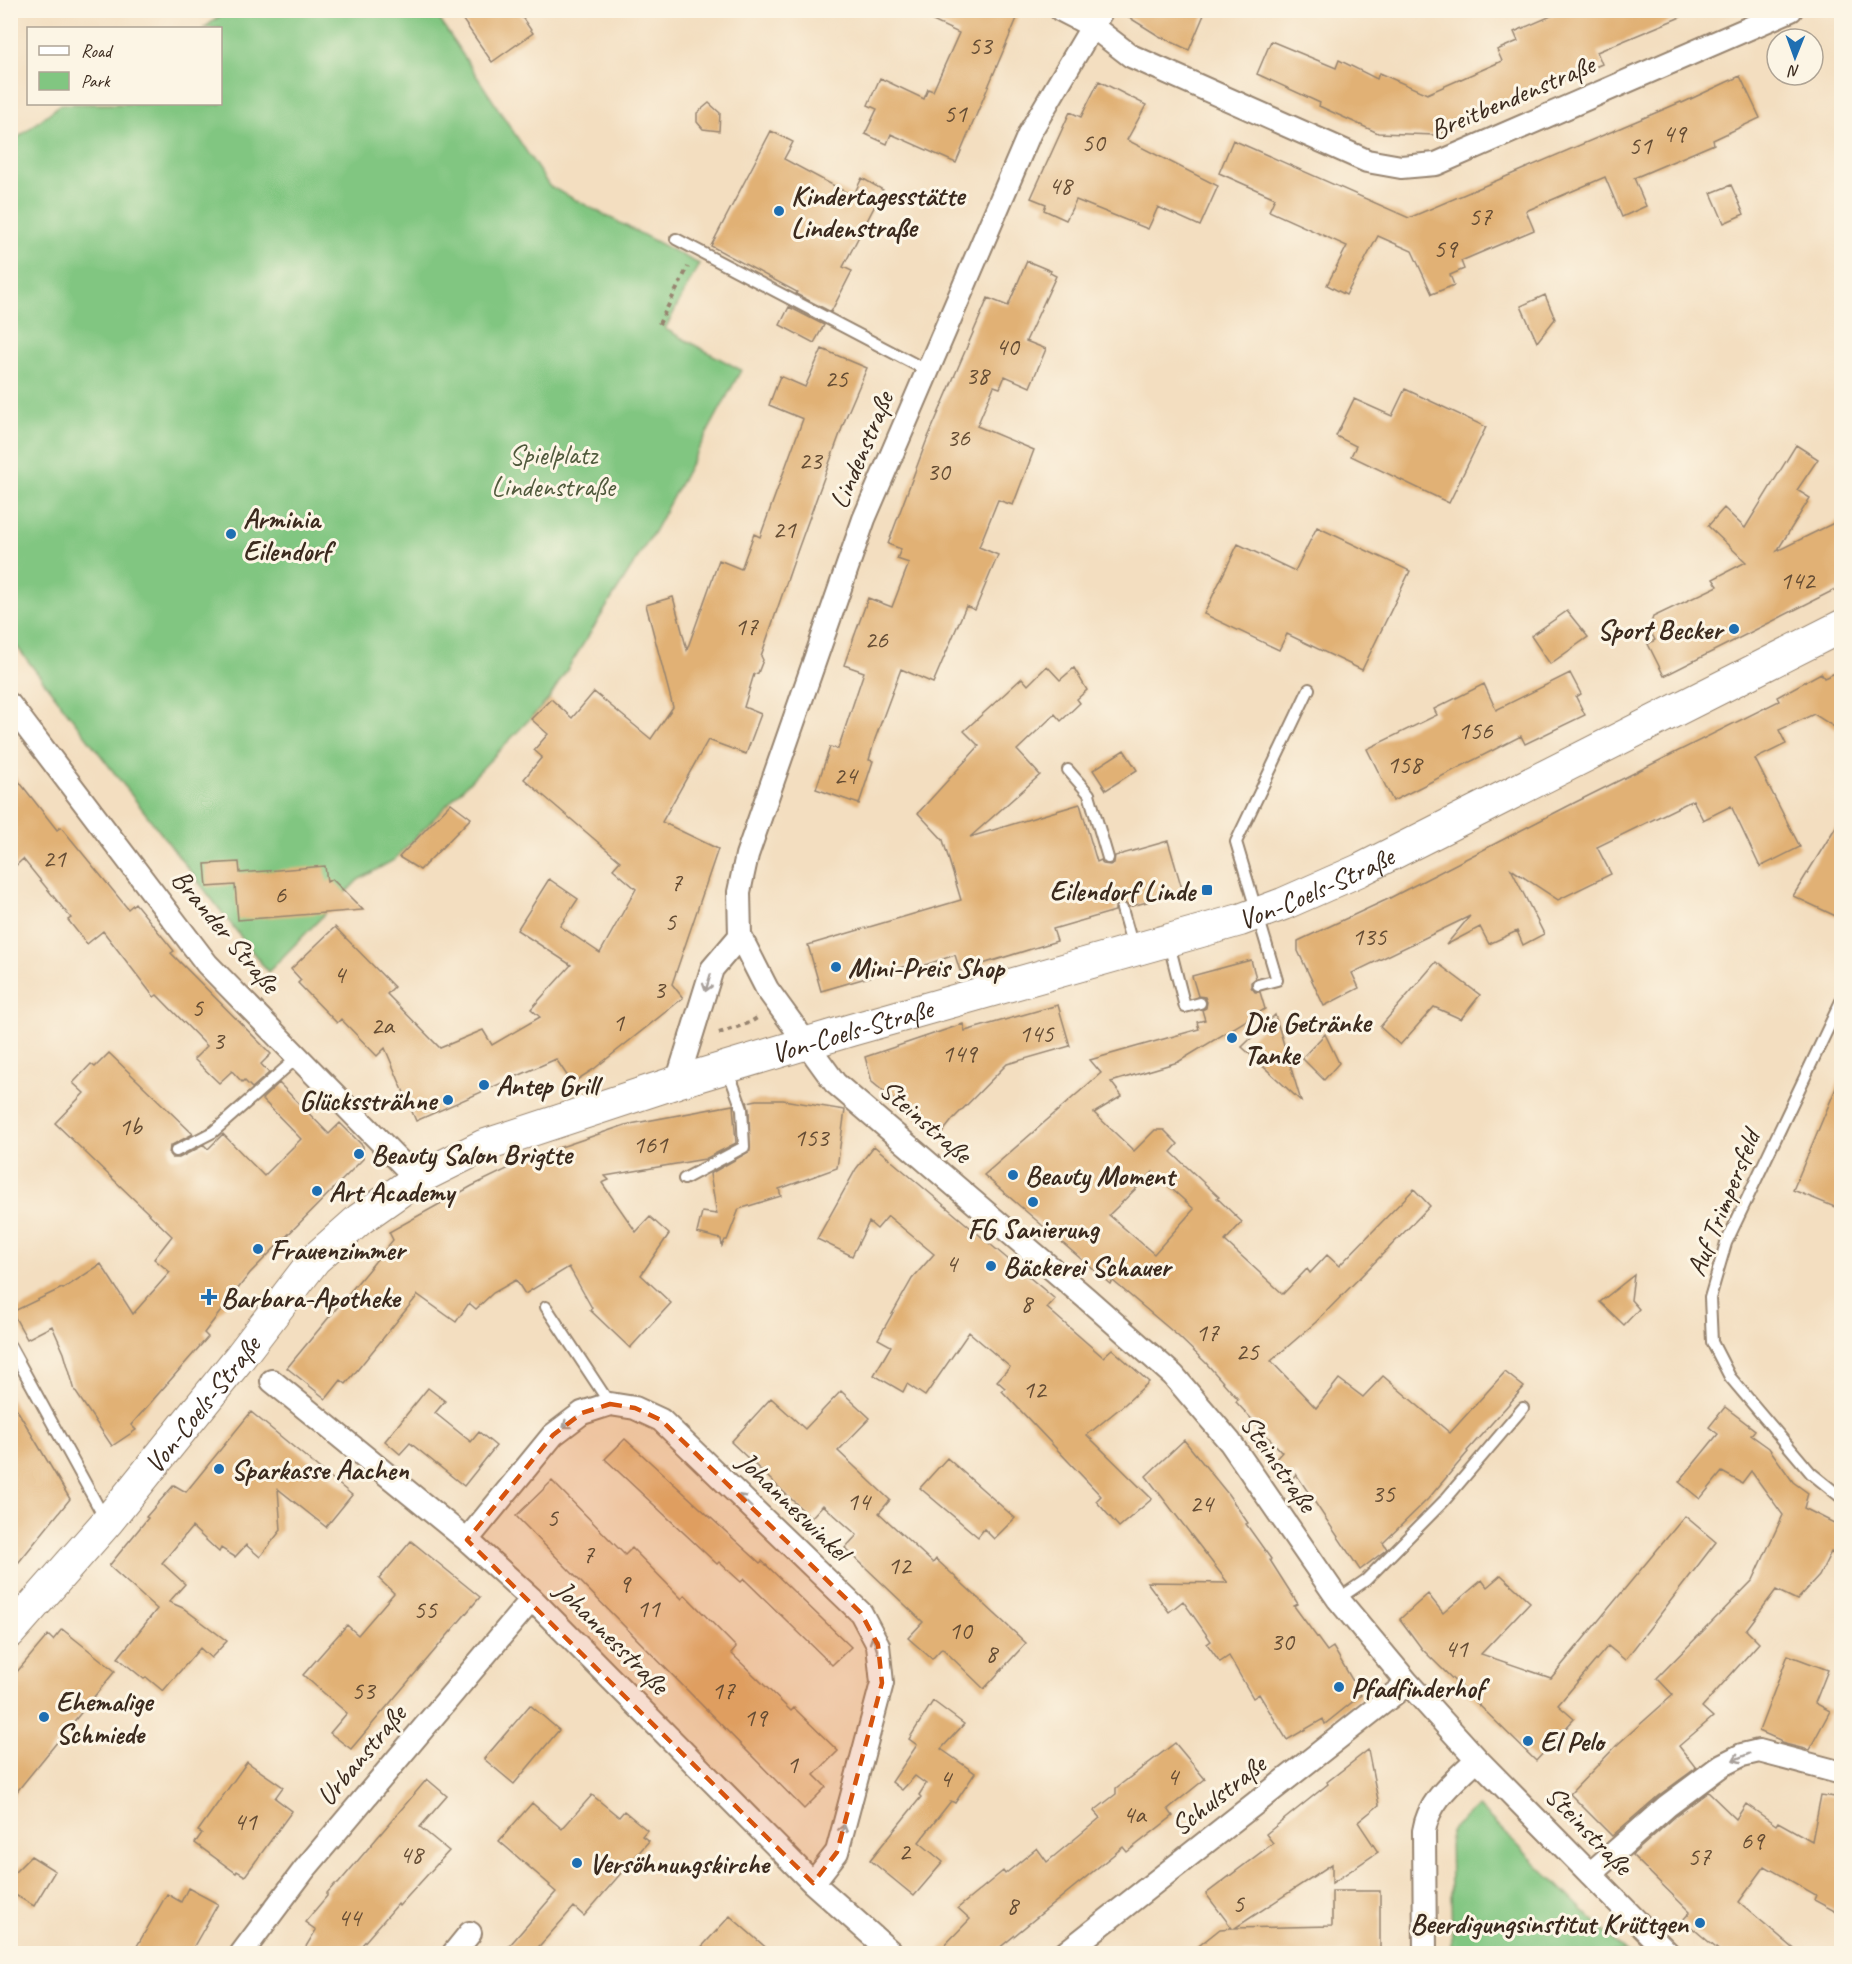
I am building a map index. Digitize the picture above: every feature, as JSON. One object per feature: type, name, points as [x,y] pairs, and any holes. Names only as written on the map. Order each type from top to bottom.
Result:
[{"type":"main road","name":"Von-Coels-Straße","points":[[10,1632],[107,1522],[240,1357],[315,1259],[360,1219],[417,1179],[483,1146],[677,1082],[1259,913],[1360,870],[1842,626]]},
{"type":"street","name":"Breitbendenstraße","points":[[1060,10],[1097,18],[1131,56],[1367,161],[1401,167],[1436,164],[1791,10]]},
{"type":"street","name":"Lindenstraße","points":[[805,1044],[767,989],[740,936],[739,892],[747,855],[864,519],[1030,132],[1097,18]]},
{"type":"street","name":"Brander Straße","points":[[10,705],[207,963],[417,1179]]},
{"type":"street","points":[[677,1082],[712,969],[740,936]]},
{"type":"street","name":"Steinstraße","points":[[805,1044],[835,1083],[1173,1375],[1230,1442],[1338,1599],[1408,1683],[1590,1875],[1669,1953]]},
{"type":"street","name":"Johannesstraße","points":[[272,1381],[467,1540],[531,1599],[813,1882],[893,1953]]},
{"type":"street","name":"Johanneswinkel","points":[[467,1540],[553,1435],[582,1413],[610,1404],[635,1408],[661,1420],[861,1613],[878,1645],[882,1683],[837,1852],[813,1882]]},
{"type":"street","name":"Urbanstraße","points":[[240,1953],[304,1870],[531,1599]]},
{"type":"street","name":"Schulstraße","points":[[1064,1953],[1408,1683]]},
{"type":"street","points":[[1590,1875],[1667,1806],[1722,1766],[1742,1755],[1759,1751],[1842,1773]]},
{"type":"street","points":[[1425,1953],[1424,1831],[1426,1815],[1435,1801],[1478,1759]]},
{"type":"street","points":[[453,1953],[470,1933]]},
{"type":"lane","points":[[676,239],[927,371]]},
{"type":"lane","points":[[1258,985],[1277,980],[1259,913],[1236,842],[1309,688]]},
{"type":"lane","points":[[1068,770],[1089,794],[1108,858]]},
{"type":"lane","points":[[1122,909],[1134,950]]},
{"type":"lane","points":[[1168,941],[1185,1007],[1200,1003]]},
{"type":"lane","name":"Auf Trimpersfeld","points":[[1842,999],[1726,1243],[1710,1298],[1712,1342],[1730,1377],[1811,1473],[1842,1498]]},
{"type":"lane","points":[[176,1151],[213,1132],[298,1057]]},
{"type":"lane","points":[[684,1179],[744,1147],[741,1109],[727,1067]]},
{"type":"lane","points":[[546,1307],[610,1404]]},
{"type":"lane","points":[[10,1346],[107,1522]]},
{"type":"lane","points":[[1338,1599],[1366,1580],[1436,1508],[1523,1408]]},
{"type":"path","points":[[659,324],[697,250]]},
{"type":"path","points":[[689,1043],[749,1023],[778,1005]]},
{"type":"highlighted area","points":[[610,1404],[635,1408],[661,1420],[861,1613],[878,1645],[882,1683],[837,1852],[813,1883],[467,1540],[553,1435],[582,1413]]},
{"type":"green space","name":"Arminia Eilendorf","points":[[227,11],[434,11],[549,186],[699,264],[665,329],[741,370],[655,530],[548,700],[394,860],[358,880],[268,972],[11,639],[11,143],[60,105],[222,105],[222,27],[205,27]]},
{"type":"green space","points":[[1478,1806],[1626,1953],[1452,1953],[1450,1831]]},
{"type":"building","points":[[456,10],[517,10],[533,33],[492,62]]},
{"type":"building","points":[[909,10],[1005,10],[1018,16],[956,163],[891,134],[887,144],[865,134],[877,109],[868,105],[880,78],[924,99],[928,89],[933,91],[959,33]]},
{"type":"building","points":[[1117,10],[1206,10],[1189,50],[1159,36]]},
{"type":"building","points":[[1565,10],[1695,11],[1597,52],[1602,64],[1436,135],[1378,133],[1257,74],[1271,41],[1336,68],[1339,60],[1377,79],[1379,73],[1427,94],[1502,61],[1497,50],[1518,41],[1514,32]]},
{"type":"building","points":[[1740,76],[1760,118],[1713,140],[1714,144],[1634,178],[1646,206],[1622,217],[1605,177],[1526,211],[1534,230],[1461,261],[1464,269],[1450,275],[1454,285],[1432,294],[1412,251],[1378,236],[1346,295],[1327,285],[1347,246],[1269,211],[1275,198],[1219,173],[1233,140],[1409,218],[1682,103]]},
{"type":"building","points":[[1099,81],[1146,105],[1127,140],[1218,186],[1200,226],[1158,207],[1148,229],[1076,200],[1066,220],[1044,210],[1046,204],[1031,198],[1070,112],[1081,117]]},
{"type":"building","points":[[709,103],[720,113],[719,131],[703,129],[697,122],[697,113]]},
{"type":"building","points":[[771,131],[793,142],[784,159],[853,196],[862,178],[883,190],[843,267],[852,271],[831,312],[711,246]]},
{"type":"building","points":[[1731,185],[1744,214],[1724,223],[1711,193]]},
{"type":"building","points":[[1027,261],[1051,271],[1050,273],[1056,276],[1026,341],[1046,349],[1030,387],[1005,376],[1000,388],[994,386],[977,426],[1034,450],[1013,505],[998,500],[979,547],[998,555],[975,610],[966,606],[933,683],[901,669],[875,739],[869,760],[873,761],[859,804],[816,789],[830,747],[838,749],[864,672],[844,665],[868,598],[892,607],[909,563],[897,559],[901,549],[888,544],[926,442],[988,298],[1008,306]]},
{"type":"building","points":[[1545,295],[1555,319],[1537,342],[1521,306]]},
{"type":"building","points":[[789,307],[824,325],[814,343],[780,325]]},
{"type":"building","points":[[822,349],[867,368],[846,417],[797,552],[761,656],[763,660],[758,673],[754,674],[744,707],[761,714],[746,754],[708,740],[662,822],[718,849],[672,984],[683,998],[594,1069],[572,1083],[556,1059],[416,1121],[385,1048],[377,1056],[341,1019],[337,1023],[298,983],[301,980],[291,969],[335,927],[394,987],[387,994],[440,1048],[483,1030],[492,1045],[540,1017],[531,1009],[571,965],[517,930],[549,879],[578,899],[560,926],[600,953],[636,889],[613,869],[620,861],[524,779],[542,757],[534,750],[548,734],[531,719],[551,699],[572,718],[594,692],[651,739],[673,707],[646,605],[673,597],[687,650],[719,560],[741,569],[754,534],[760,537],[803,419],[769,405],[780,376],[805,387]]},
{"type":"building","points":[[1405,389],[1486,427],[1449,503],[1351,456],[1356,446],[1336,436],[1354,399],[1392,416]]},
{"type":"building","points":[[1796,445],[1818,459],[1797,490],[1810,498],[1777,551],[1842,519],[1842,586],[1664,676],[1648,644],[1655,640],[1649,629],[1653,617],[1718,586],[1713,579],[1746,562],[1708,526],[1724,508],[1745,528]]},
{"type":"building","points":[[1317,527],[1410,571],[1362,670],[1287,634],[1279,650],[1204,614],[1238,544],[1295,571]]},
{"type":"building","points":[[1567,611],[1588,637],[1550,664],[1531,636]]},
{"type":"building","points":[[1047,666],[1060,680],[1074,668],[1087,690],[1077,699],[1080,703],[1061,721],[1055,714],[1017,750],[1040,775],[970,837],[1080,804],[1097,862],[1101,860],[1103,864],[1110,865],[1114,863],[1115,856],[1168,841],[1183,892],[1129,907],[1124,902],[1119,902],[1115,911],[1053,929],[1057,941],[960,971],[955,955],[922,966],[921,962],[821,991],[808,945],[961,900],[943,840],[918,813],[979,746],[964,731],[1022,678],[1028,685]]},
{"type":"building","points":[[1842,670],[1842,732],[1814,714],[1779,730],[1786,744],[1755,759],[1800,847],[1760,867],[1731,806],[1703,820],[1693,800],[1597,847],[1611,874],[1558,900],[1511,869],[1544,934],[1523,945],[1517,931],[1489,944],[1480,927],[1446,945],[1470,916],[1352,973],[1359,988],[1324,1006],[1298,951],[1298,941],[1386,900],[1779,701],[1777,697],[1821,673],[1824,678]]},
{"type":"building","points":[[1570,673],[1581,694],[1576,697],[1585,715],[1525,744],[1521,736],[1393,801],[1367,749],[1437,715],[1434,709],[1484,684],[1496,710]]},
{"type":"building","points":[[1124,750],[1137,770],[1106,790],[1093,770]]},
{"type":"building","points":[[10,770],[57,830],[61,827],[128,909],[135,903],[174,951],[171,953],[271,1054],[261,1064],[269,1073],[252,1088],[244,1080],[242,1082],[232,1071],[219,1083],[194,1059],[207,1046],[157,995],[154,997],[103,931],[87,944],[68,920],[71,918],[23,859],[10,871]]},
{"type":"building","points":[[451,803],[471,818],[420,870],[399,857]]},
{"type":"building","points":[[1842,817],[1842,919],[1793,896]]},
{"type":"building","points":[[239,862],[240,873],[325,866],[327,882],[332,879],[363,910],[238,920],[235,885],[207,887],[205,864]]},
{"type":"building","points":[[1251,960],[1256,978],[1251,982],[1251,987],[1255,992],[1260,992],[1265,1009],[1178,1062],[1111,1082],[1122,1096],[1094,1113],[1134,1151],[1155,1130],[1164,1130],[1178,1144],[1171,1152],[1242,1222],[1225,1241],[1283,1294],[1307,1269],[1310,1273],[1327,1255],[1339,1266],[1414,1189],[1430,1206],[1316,1322],[1271,1361],[1316,1408],[1339,1379],[1363,1397],[1383,1376],[1450,1433],[1505,1372],[1524,1387],[1428,1499],[1383,1543],[1387,1549],[1360,1570],[1296,1474],[1292,1479],[1275,1460],[1282,1452],[1236,1402],[1238,1399],[1206,1363],[1178,1336],[1113,1281],[1110,1284],[984,1175],[1101,1073],[1090,1060],[1199,1029],[1197,1022],[1205,1020],[1202,1010],[1206,1008],[1207,1002],[1205,997],[1198,996],[1192,976]],"holes":[[[1153,1172],[1194,1209],[1154,1254],[1109,1215]]]},
{"type":"building","points":[[1436,962],[1480,995],[1461,1019],[1434,1007],[1400,1045],[1380,1027]]},
{"type":"building","points":[[1058,1005],[1070,1046],[1007,1064],[953,1119],[939,1137],[872,1082],[865,1057],[963,1024],[965,1031]]},
{"type":"building","points":[[1275,1015],[1301,1101],[1242,1047]]},
{"type":"building","points":[[1325,1034],[1339,1063],[1324,1080],[1302,1058]]},
{"type":"building","points":[[109,1053],[193,1134],[170,1146],[169,1154],[172,1158],[179,1158],[204,1145],[208,1149],[223,1134],[264,1176],[301,1139],[262,1099],[279,1083],[329,1134],[340,1123],[363,1146],[363,1159],[250,1273],[204,1333],[208,1337],[131,1425],[136,1430],[112,1446],[75,1391],[64,1353],[52,1326],[27,1339],[12,1312],[63,1289],[101,1264],[133,1314],[170,1272],[154,1259],[172,1236],[55,1123],[84,1093],[73,1083],[91,1064],[95,1067]]},
{"type":"building","points":[[1842,1076],[1842,1210],[1793,1190]]},
{"type":"building","points":[[783,1100],[845,1110],[837,1168],[779,1189],[781,1196],[739,1209],[727,1240],[722,1246],[721,1239],[697,1233],[702,1212],[717,1214],[710,1174],[750,1151],[747,1102]]},
{"type":"building","points":[[733,1105],[736,1143],[705,1159],[605,1176],[609,1180],[602,1183],[636,1232],[650,1217],[669,1234],[641,1275],[671,1303],[630,1348],[590,1310],[592,1308],[569,1267],[525,1294],[516,1280],[493,1293],[476,1309],[469,1303],[456,1322],[418,1295],[346,1384],[341,1380],[326,1399],[287,1368],[393,1240],[389,1232],[472,1186],[532,1157],[625,1125]]},
{"type":"building","points":[[874,1146],[1055,1299],[1047,1308],[1103,1357],[1112,1349],[1149,1382],[1087,1435],[1152,1499],[1119,1527],[1096,1501],[1101,1496],[1002,1391],[1005,1388],[997,1381],[1010,1367],[969,1332],[925,1396],[907,1384],[903,1392],[874,1375],[891,1346],[878,1339],[912,1279],[934,1254],[888,1216],[877,1229],[869,1222],[852,1256],[817,1239],[856,1169]]},
{"type":"building","points":[[1634,1275],[1631,1300],[1639,1309],[1624,1325],[1600,1302]]},
{"type":"building","points":[[428,1388],[445,1401],[435,1413],[471,1442],[479,1432],[496,1446],[464,1486],[410,1443],[400,1454],[385,1441]]},
{"type":"building","points":[[841,1391],[870,1418],[838,1451],[890,1500],[879,1513],[933,1563],[936,1559],[1026,1643],[984,1689],[942,1648],[932,1659],[908,1638],[923,1622],[845,1548],[857,1535],[823,1505],[811,1518],[731,1442],[771,1398],[805,1429]]},
{"type":"building","points":[[10,1398],[70,1499],[10,1573]]},
{"type":"building","points":[[1725,1407],[1755,1430],[1751,1435],[1769,1448],[1793,1482],[1808,1493],[1804,1508],[1842,1527],[1842,1557],[1831,1552],[1819,1576],[1797,1600],[1776,1590],[1746,1630],[1759,1643],[1702,1707],[1713,1717],[1679,1746],[1696,1768],[1658,1796],[1612,1836],[1570,1794],[1618,1744],[1673,1695],[1657,1678],[1753,1580],[1783,1515],[1751,1471],[1742,1483],[1722,1472],[1700,1499],[1679,1482],[1718,1434],[1709,1427]]},
{"type":"building","points":[[251,1412],[352,1495],[326,1527],[278,1489],[281,1530],[260,1557],[246,1545],[235,1557],[221,1548],[219,1552],[192,1527],[162,1563],[185,1584],[169,1602],[183,1608],[227,1641],[211,1658],[200,1648],[163,1691],[118,1658],[157,1609],[109,1566],[148,1518],[146,1517],[174,1485],[186,1492]]},
{"type":"building","points":[[625,1439],[760,1563],[762,1561],[851,1647],[832,1665],[744,1579],[741,1582],[719,1562],[717,1564],[605,1459]]},
{"type":"building","points":[[1184,1440],[1228,1494],[1298,1604],[1294,1606],[1327,1651],[1333,1647],[1361,1695],[1325,1724],[1323,1719],[1287,1740],[1259,1694],[1253,1698],[1229,1656],[1220,1662],[1207,1644],[1211,1641],[1183,1601],[1169,1612],[1147,1582],[1228,1583],[1146,1476]]},
{"type":"building","points":[[947,1458],[1015,1518],[994,1539],[984,1529],[978,1537],[920,1488]]},
{"type":"building","points":[[552,1481],[625,1555],[632,1548],[682,1599],[685,1595],[736,1647],[731,1653],[791,1711],[794,1708],[838,1751],[814,1775],[826,1787],[804,1809],[516,1516]]},
{"type":"building","points":[[1685,1516],[1716,1542],[1625,1660],[1608,1646],[1558,1705],[1574,1719],[1536,1761],[1422,1649],[1400,1619],[1428,1594],[1443,1613],[1482,1580],[1487,1587],[1501,1575],[1530,1602],[1481,1654],[1551,1678]]},
{"type":"building","points":[[411,1541],[480,1597],[351,1749],[330,1733],[347,1713],[303,1675],[347,1625],[358,1635],[394,1593],[379,1579]]},
{"type":"building","name":"Ehemalige Schmiede","points":[[62,1629],[115,1671],[10,1800],[10,1680],[48,1635],[53,1640]]},
{"type":"building","points":[[1788,1655],[1828,1670],[1815,1703],[1830,1711],[1809,1750],[1781,1743],[1780,1740],[1759,1731]]},
{"type":"building","points":[[933,1701],[964,1724],[941,1749],[975,1773],[955,1803],[951,1801],[919,1842],[943,1862],[914,1896],[870,1860],[921,1797],[919,1795],[926,1784],[915,1776],[902,1790],[892,1782],[917,1745],[909,1739]]},
{"type":"building","points":[[530,1705],[559,1730],[514,1784],[484,1759]]},
{"type":"building","points":[[1175,1743],[1205,1779],[1168,1809],[1173,1816],[1127,1852],[1123,1847],[993,1953],[937,1953],[970,1919],[958,1908],[1003,1871],[1005,1874],[1037,1848],[1047,1862],[1100,1818],[1094,1811],[1116,1794],[1116,1788]]},
{"type":"building","points":[[1368,1750],[1379,1805],[1358,1822],[1378,1852],[1332,1883],[1332,1864],[1235,1928],[1332,1926],[1332,1891],[1380,1891],[1380,1953],[1190,1953],[1220,1929],[1232,1928],[1206,1894],[1273,1843],[1266,1834]]},
{"type":"building","points":[[247,1762],[283,1787],[275,1798],[292,1811],[245,1876],[237,1871],[236,1873],[195,1843],[202,1833],[198,1831]]},
{"type":"building","points":[[427,1779],[447,1796],[420,1827],[449,1851],[355,1953],[302,1953],[316,1930],[305,1922],[327,1896],[327,1893],[335,1884],[338,1884]]},
{"type":"building","points":[[1708,1792],[1736,1819],[1746,1804],[1776,1825],[1778,1822],[1812,1841],[1821,1795],[1842,1798],[1842,1915],[1814,1900],[1816,1895],[1765,1866],[1739,1902],[1799,1953],[1722,1953],[1683,1920],[1690,1912],[1632,1855],[1676,1816]]},
{"type":"building","name":"Versöhnungskirche","points":[[592,1795],[619,1817],[624,1811],[647,1830],[642,1836],[649,1841],[584,1916],[574,1907],[533,1953],[503,1953],[556,1892],[499,1841],[532,1803],[562,1829]]},
{"type":"building","points":[[31,1856],[55,1871],[34,1906],[10,1892],[10,1877]]},
{"type":"building","points":[[188,1888],[218,1904],[190,1953],[133,1953],[167,1894],[181,1902]]},
{"type":"building","points":[[730,1916],[772,1953],[696,1953]]},
{"type":"place","name":"Kindertagesstätte Lindenstraße","points":[[779,211]]},
{"type":"place","name":"Arminia Eilendorf","points":[[231,534]]},
{"type":"place","name":"Sport Becker","points":[[1734,629]]},
{"type":"place","name":"Eilendorf Linde","points":[[1207,890]]},
{"type":"place","name":"Mini-Preis Shop","points":[[836,967]]},
{"type":"place","name":"Die Getränke Tanke","points":[[1232,1038]]},
{"type":"place","name":"Antep Grill","points":[[484,1085]]},
{"type":"place","name":"Glückssträhne","points":[[448,1100]]},
{"type":"place","name":"Beauty Salon Brigtte","points":[[359,1154]]},
{"type":"place","name":"Beauty Moment","points":[[1013,1175]]},
{"type":"place","name":"Art Academy","points":[[317,1191]]},
{"type":"place","name":"FG Sanierung","points":[[1033,1202]]},
{"type":"place","name":"Frauenzimmer","points":[[258,1249]]},
{"type":"place","name":"Bäckerei Schauer","points":[[991,1266]]},
{"type":"place","name":"Barbara-Apotheke","points":[[209,1297]]},
{"type":"place","name":"Sparkasse Aachen","points":[[219,1469]]},
{"type":"place","name":"Pfadfinderhof","points":[[1339,1687]]},
{"type":"place","name":"Ehemalige Schmiede","points":[[44,1717]]},
{"type":"place","name":"El Pelo","points":[[1528,1741]]},
{"type":"place","name":"Versöhnungskirche","points":[[577,1863]]},
{"type":"place","name":"Beerdigungsinstitut Krüttgen","points":[[1700,1923]]},
{"type":"park label","name":"Spielplatz Lindenstraße","points":[[553,470]]}]
